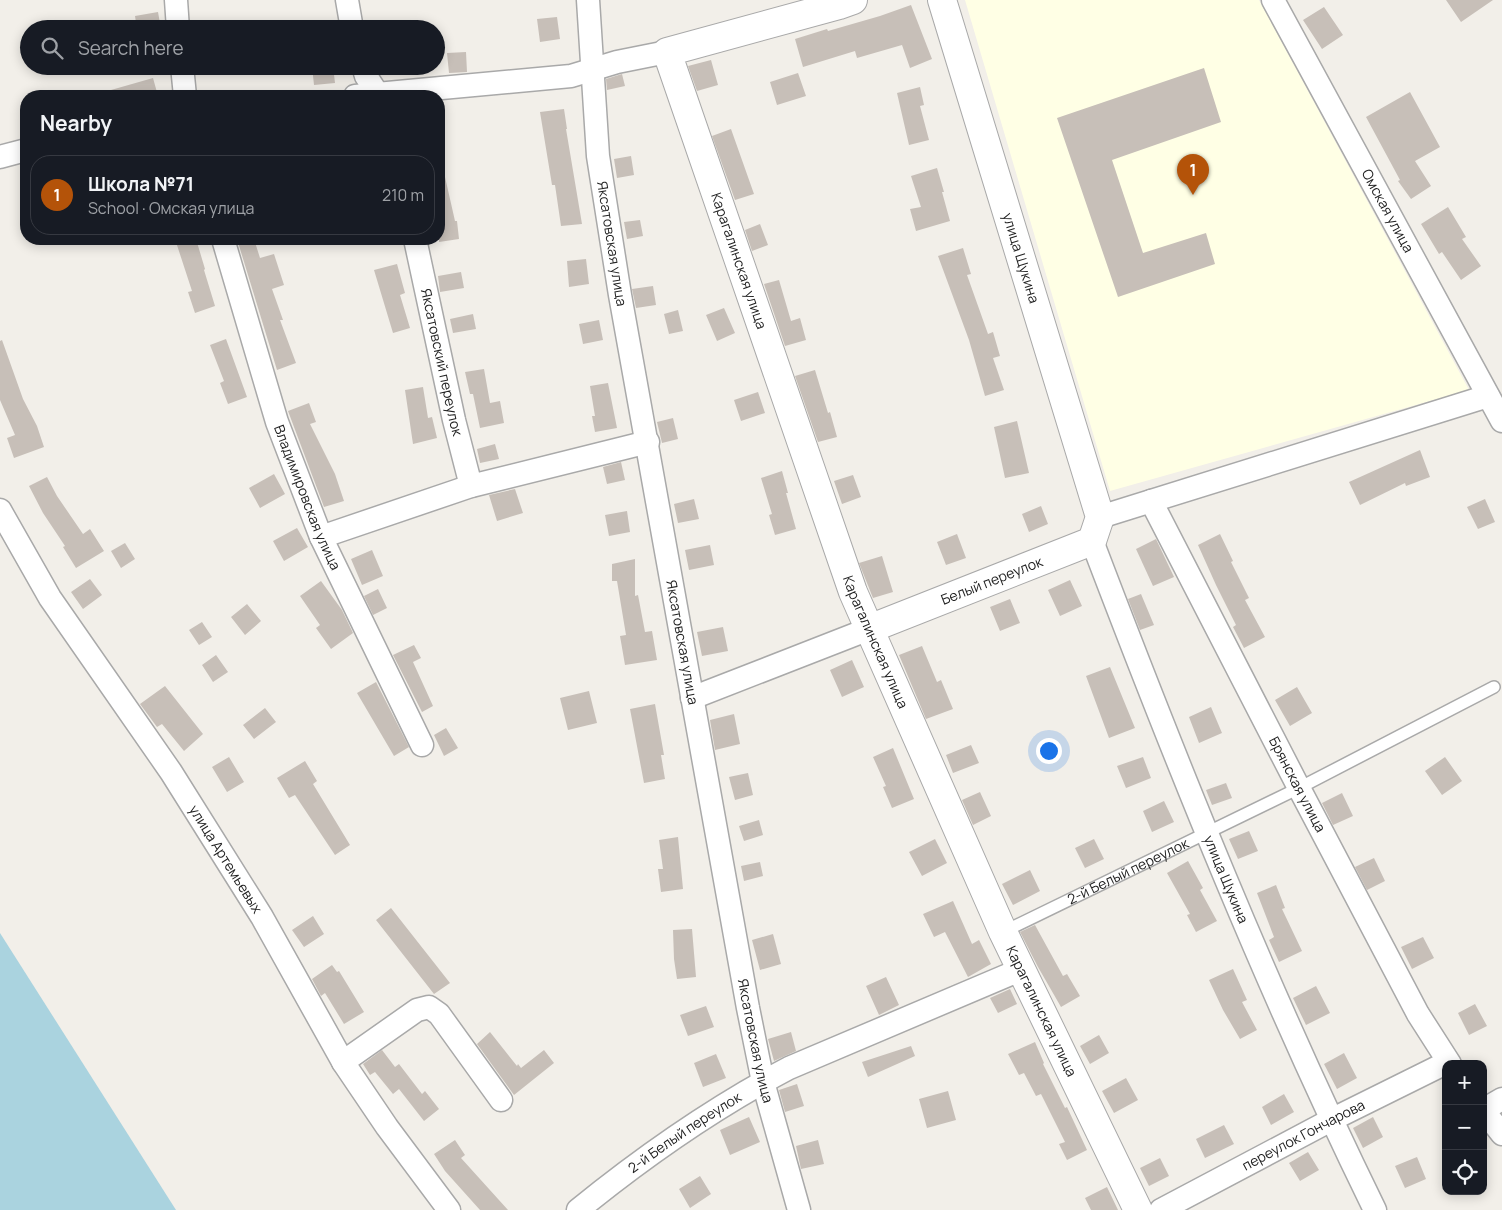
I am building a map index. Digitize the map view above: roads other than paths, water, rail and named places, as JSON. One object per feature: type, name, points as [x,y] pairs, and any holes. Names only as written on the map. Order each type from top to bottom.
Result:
[{"type":"street","points":[[176,0],[177,20]]},
{"type":"street","points":[[347,0],[350,20]]},
{"type":"street","points":[[588,0],[593,70]]},
{"type":"street","points":[[429,90],[570,76],[617,62],[667,52],[839,6],[853,0]]},
{"type":"street","name":"улица Щукина","points":[[942,0],[1096,529],[1206,832],[1292,1036],[1375,1210]]},
{"type":"street","name":"Омская улица","points":[[1273,0],[1467,353],[1502,421]]},
{"type":"street","name":"Карагалинская улица","points":[[667,52],[853,592],[1020,970],[1138,1210]]},
{"type":"street","name":"Яксатовская улица","points":[[593,70],[598,156],[620,295],[648,442],[748,1008],[763,1082],[799,1210]]},
{"type":"street","points":[[183,75],[184,90]]},
{"type":"street","points":[[366,75],[376,90]]},
{"type":"street","points":[[0,158],[20,152]]},
{"type":"street","name":"Владимировская улица","points":[[225,245],[276,422],[321,537],[422,745]]},
{"type":"street","name":"Яксатовский переулок","points":[[416,245],[452,411],[471,486]]},
{"type":"street","points":[[1096,529],[1151,501],[1488,396]]},
{"type":"street","points":[[321,537],[471,486],[648,442]]},
{"type":"street","name":"Брянская улица","points":[[1151,501],[1418,1014],[1447,1060]]},
{"type":"street","name":"улица Артемьевых","points":[[0,510],[50,598],[171,772],[257,909],[343,1062],[387,1127],[450,1210]]},
{"type":"street","name":"Белый переулок","points":[[869,629],[1096,529]]},
{"type":"street","points":[[692,698],[869,629]]},
{"type":"street","name":"2-й Белый переулок","points":[[578,1210],[624,1172],[763,1082],[788,1068],[1020,970]]},
{"type":"street","points":[[343,1062],[417,1010],[429,1007],[439,1014],[501,1100]]},
{"type":"street","name":"переулок Гончарова","points":[[1161,1210],[1333,1119],[1442,1066]]},
{"type":"street","points":[[1487,1108],[1502,1099]]},
{"type":"street","points":[[1487,1115],[1502,1134]]},
{"type":"lane","name":"2-й Белый переулок","points":[[1003,932],[1299,788],[1494,687]]},
{"type":"water","points":[[0,933],[176,1210],[0,1210]]},
{"type":"place","name":"Школа №71","points":[[1193,195]]}]
